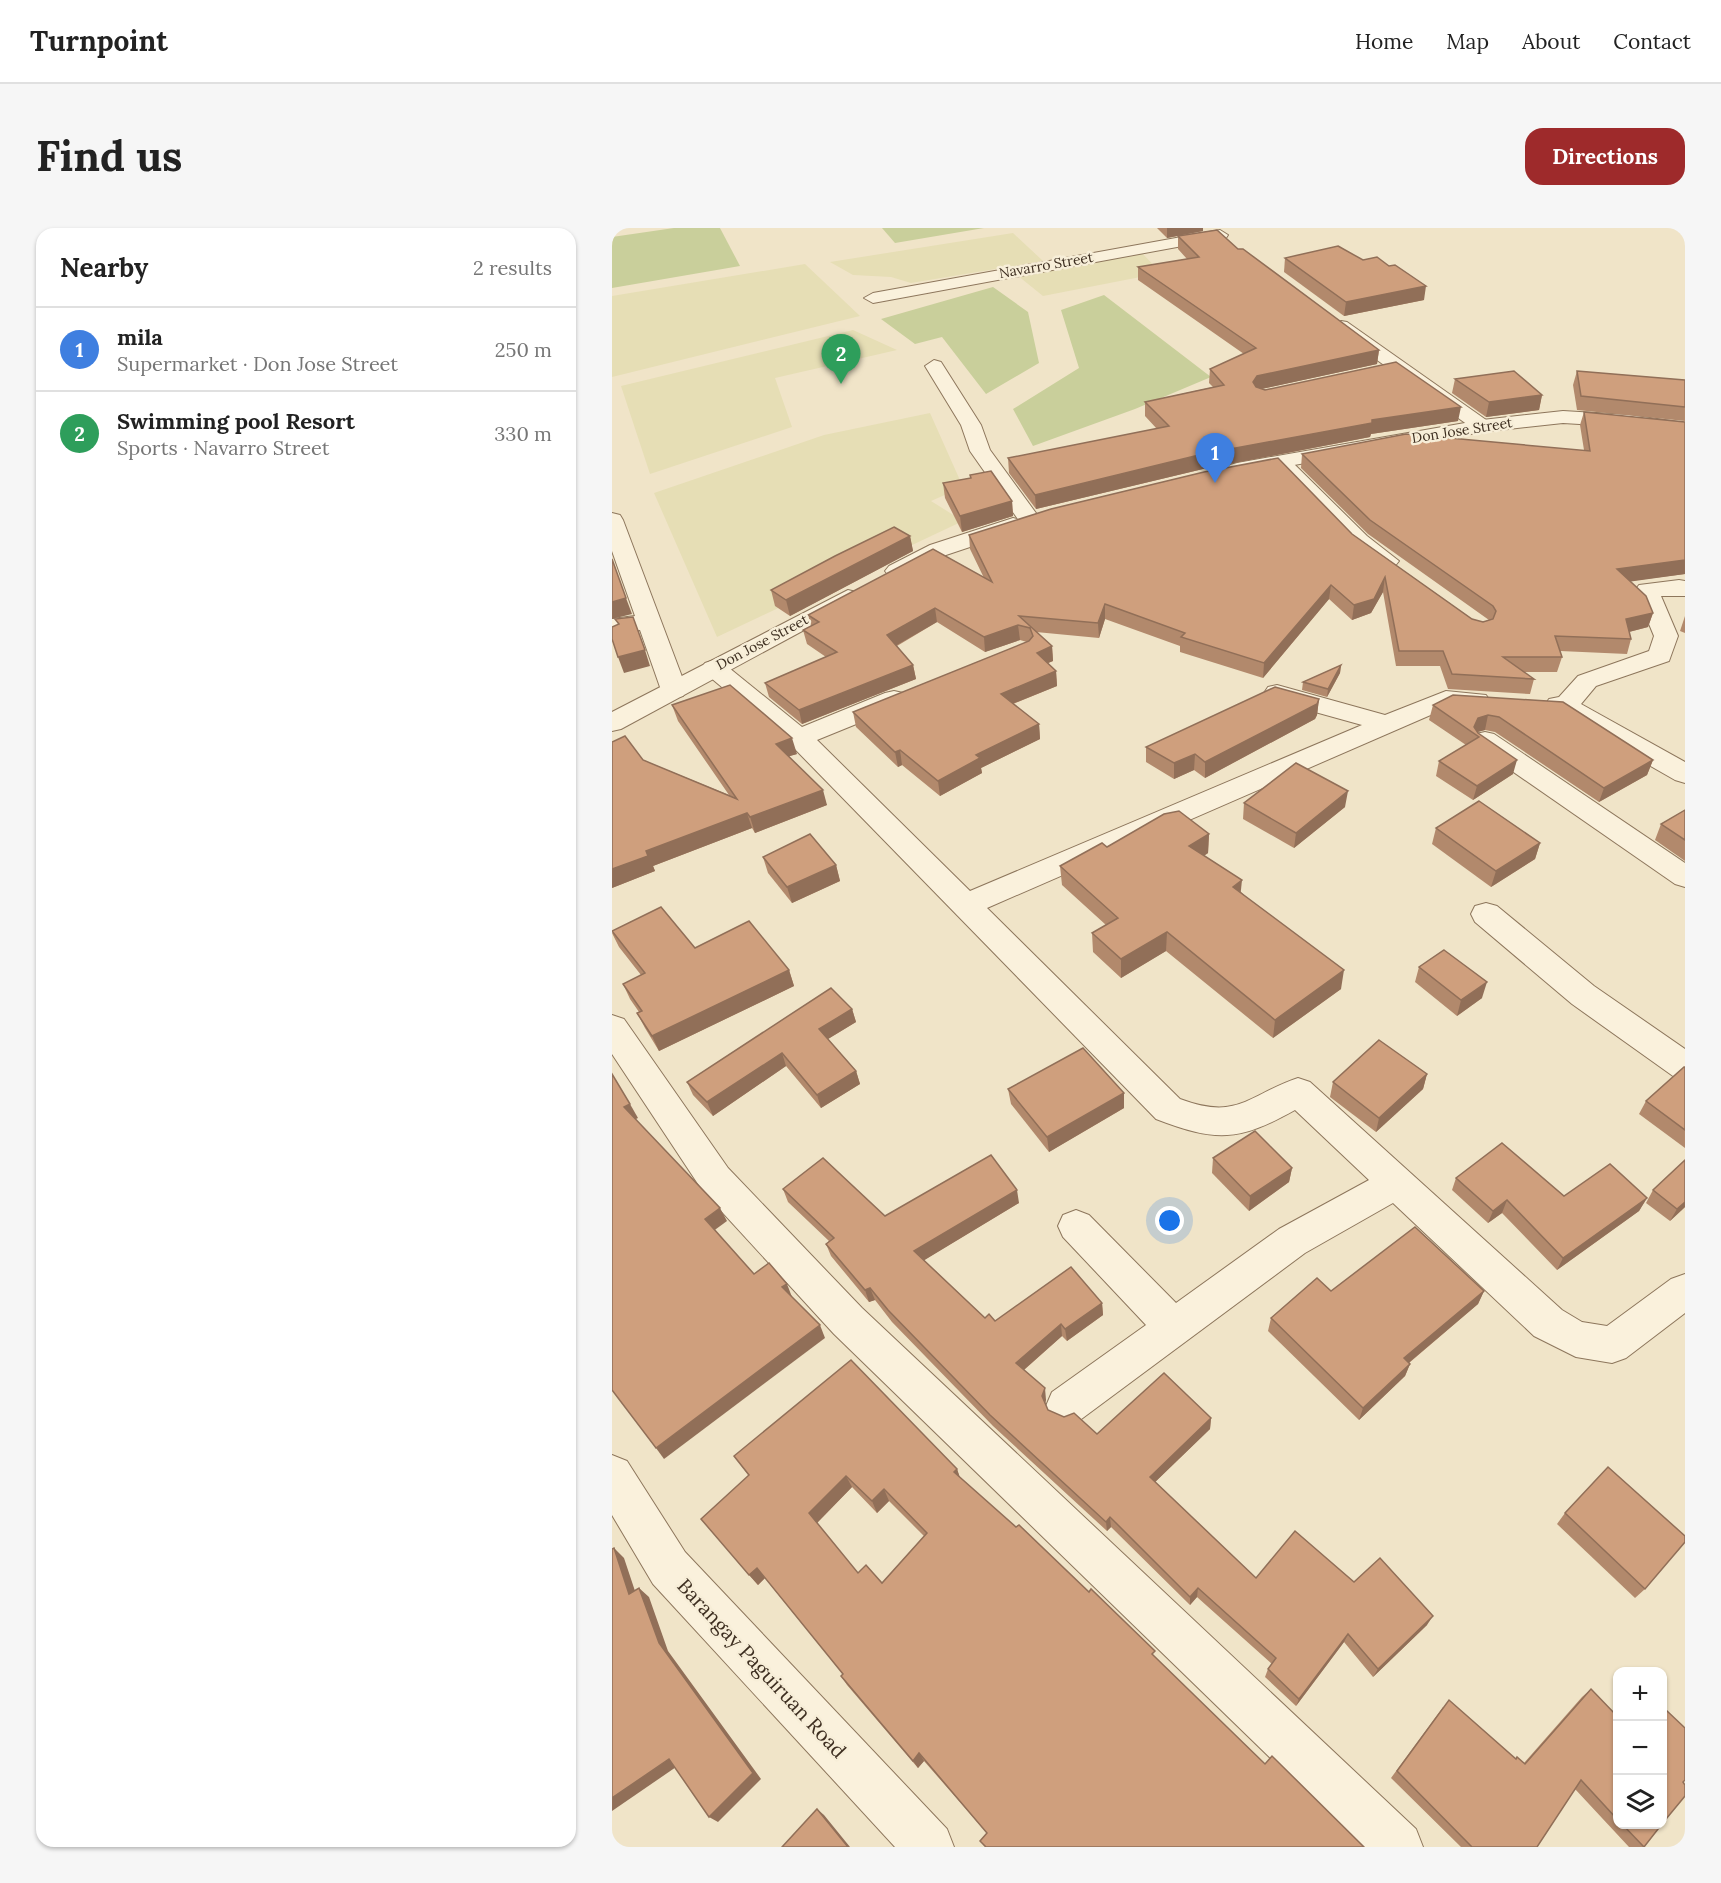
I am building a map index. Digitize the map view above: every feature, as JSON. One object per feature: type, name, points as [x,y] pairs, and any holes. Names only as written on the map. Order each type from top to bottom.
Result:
[{"type":"street","points":[[1215,231],[1237,246]]},
{"type":"street","name":"Navarro Street","points":[[873,298],[1215,231]]},
{"type":"street","points":[[1328,316],[1482,426]]},
{"type":"street","points":[[934,366],[971,425],[980,451],[1030,520]]},
{"type":"street","points":[[1377,371],[1398,367]]},
{"type":"street","name":"Don Jose Street","points":[[1214,473],[1482,426],[1563,417],[1629,421],[1685,429]]},
{"type":"street","points":[[1280,461],[1359,541],[1405,574]]},
{"type":"street","name":"Don Jose Street","points":[[612,723],[938,550],[993,530],[1053,514]]},
{"type":"street","points":[[613,525],[674,690]]},
{"type":"street","points":[[1565,706],[1587,681],[1659,656],[1666,636],[1647,590],[1679,586],[1685,589]]},
{"type":"street","points":[[612,626],[649,622]]},
{"type":"street","points":[[714,668],[799,738],[1168,1109],[1220,1125],[1244,1120],[1298,1092],[1548,1323],[1576,1340],[1612,1345],[1685,1291]]},
{"type":"street","points":[[799,738],[920,689]]},
{"type":"street","points":[[1269,691],[1387,724]]},
{"type":"street","points":[[966,905],[1446,699],[1565,706],[1685,774]]},
{"type":"street","points":[[1485,740],[1685,877]]},
{"type":"street","points":[[1486,914],[1583,995],[1685,1067]]},
{"type":"street","points":[[612,1028],[715,1179],[848,1321],[1398,1847]]},
{"type":"street","points":[[1066,1406],[1292,1241],[1396,1183]]},
{"type":"street","points":[[1076,1226],[1174,1327]]},
{"type":"street","name":"Barangay Paguiruan Road","points":[[612,1476],[669,1568],[929,1847]]},
{"type":"shaded area","points":[[1013,233],[1043,261],[911,283],[891,277],[853,275],[830,262]]},
{"type":"shaded area","points":[[1141,252],[1161,273],[1043,296],[1017,275]]},
{"type":"shaded area","points":[[805,264],[860,316],[612,377],[612,296]]},
{"type":"shaded area","points":[[853,330],[897,350],[775,378],[792,427],[650,474],[621,386]]},
{"type":"shaded area","points":[[930,413],[963,487],[931,501],[963,521],[717,637],[654,493],[824,435]]},
{"type":"green space","points":[[674,228],[720,228],[740,266],[612,288],[612,237]]},
{"type":"green space","points":[[882,228],[984,228],[895,243]]},
{"type":"green space","points":[[993,287],[1028,312],[1039,363],[986,394],[942,337],[915,344],[881,319]]},
{"type":"green space","points":[[1104,295],[1211,377],[1135,409],[1033,446],[1013,409],[1079,368],[1061,310]]},
{"type":"building","points":[[1217,230],[1238,249],[1243,249],[1379,350],[1257,376],[1253,382],[1256,387],[1265,390],[1396,362],[1461,407],[1372,420],[1372,423],[1203,454],[1035,495],[1008,458],[1169,426],[1145,402],[1224,385],[1210,369],[1256,348],[1138,267],[1199,257],[1178,236]]},
{"type":"building","points":[[1338,246],[1363,260],[1377,257],[1389,266],[1395,265],[1426,286],[1346,302],[1285,258]]},
{"type":"building","points":[[1514,371],[1542,395],[1489,402],[1455,379]]},
{"type":"building","points":[[1577,371],[1685,380],[1685,407],[1581,396]]},
{"type":"building","points":[[1584,412],[1685,422],[1685,560],[1617,569],[1646,596],[1653,613],[1626,619],[1631,639],[1555,636],[1562,657],[1503,657],[1534,679],[1452,674],[1443,651],[1399,651],[1385,577],[1374,599],[1354,605],[1331,585],[1264,663],[1181,637],[1185,633],[1105,604],[1098,623],[1019,616],[1052,646],[1037,653],[1056,671],[1001,694],[1039,724],[976,755],[980,758],[938,781],[900,750],[895,752],[853,712],[1029,641],[1033,636],[1030,628],[1018,625],[984,637],[935,608],[887,635],[913,665],[799,710],[765,683],[837,652],[803,630],[819,622],[808,615],[933,549],[992,582],[969,535],[1051,509],[1204,472],[1278,458],[1352,534],[1472,619],[1483,622],[1493,619],[1496,611],[1493,606],[1370,520],[1302,454],[1406,434],[1590,451]]},
{"type":"building","points":[[991,471],[1012,501],[960,516],[943,483],[971,478],[970,475]]},
{"type":"building","points":[[894,527],[910,536],[786,600],[771,590],[835,556]]},
{"type":"building","points":[[612,559],[626,598],[612,602]]},
{"type":"building","points":[[633,617],[645,650],[618,657],[612,639],[612,627],[619,624],[615,619]]},
{"type":"building","points":[[1341,665],[1328,689],[1303,682]]},
{"type":"building","points":[[730,685],[792,738],[776,744],[823,790],[750,817],[747,813],[646,851],[648,856],[612,869],[612,742],[625,736],[643,760],[737,799],[672,705]]},
{"type":"building","points":[[1275,687],[1319,699],[1317,704],[1205,762],[1195,754],[1174,763],[1146,747]]},
{"type":"building","points":[[1453,695],[1563,702],[1653,760],[1604,788],[1499,717],[1488,715],[1478,718],[1474,727],[1478,733],[1517,760],[1477,786],[1439,761],[1479,737],[1433,705]]},
{"type":"building","points":[[1296,763],[1348,791],[1296,833],[1244,803]]},
{"type":"building","points":[[1479,801],[1540,843],[1496,871],[1436,828]]},
{"type":"building","points":[[1685,810],[1685,840],[1661,824]]},
{"type":"building","points":[[1179,811],[1209,834],[1189,846],[1242,880],[1233,887],[1344,970],[1275,1020],[1167,932],[1121,959],[1092,933],[1118,918],[1060,866],[1102,843],[1107,847],[1164,814]]},
{"type":"building","points":[[810,834],[836,865],[787,887],[763,857]]},
{"type":"building","points":[[661,907],[695,948],[749,921],[789,970],[652,1036],[637,1013],[642,1011],[623,984],[645,973],[612,931]]},
{"type":"building","points":[[1444,950],[1487,982],[1461,1000],[1419,967]]},
{"type":"building","points":[[831,988],[852,1009],[819,1029],[856,1071],[817,1095],[782,1053],[707,1102],[687,1082]]},
{"type":"building","points":[[1379,1040],[1427,1074],[1379,1118],[1333,1082]]},
{"type":"building","points":[[1083,1048],[1124,1093],[1047,1137],[1008,1089]]},
{"type":"building","points":[[1685,1067],[1685,1130],[1646,1101]]},
{"type":"building","points":[[612,1074],[630,1104],[624,1107],[720,1208],[705,1219],[754,1274],[769,1263],[787,1284],[782,1287],[820,1325],[656,1448],[612,1390]]},
{"type":"building","points":[[1255,1131],[1292,1168],[1250,1196],[1213,1158]]},
{"type":"building","points":[[1502,1143],[1564,1196],[1610,1164],[1647,1198],[1563,1258],[1507,1200],[1493,1211],[1456,1178]]},
{"type":"building","points":[[991,1155],[1017,1190],[914,1251],[985,1318],[989,1314],[995,1321],[1071,1267],[1102,1303],[1065,1329],[1061,1324],[1016,1363],[1045,1388],[1042,1396],[1048,1410],[1064,1417],[1074,1413],[1097,1434],[1164,1373],[1211,1418],[1150,1477],[1256,1578],[1295,1531],[1354,1582],[1380,1558],[1433,1616],[1378,1669],[1348,1634],[1299,1699],[1268,1669],[1276,1658],[1198,1588],[1190,1597],[1110,1517],[1106,1522],[990,1415],[888,1310],[870,1288],[865,1290],[826,1244],[834,1238],[783,1189],[823,1158],[885,1216]]},
{"type":"building","points":[[1685,1160],[1685,1202],[1677,1209],[1653,1190]]},
{"type":"building","points":[[1415,1227],[1484,1291],[1404,1358],[1410,1364],[1363,1408],[1271,1318],[1317,1278],[1331,1291]]},
{"type":"building","points":[[851,1360],[957,1469],[954,1472],[1016,1527],[1019,1525],[1089,1592],[1091,1589],[1155,1651],[1152,1654],[1265,1764],[1272,1756],[1364,1847],[986,1847],[980,1841],[987,1833],[919,1753],[913,1761],[841,1676],[843,1674],[757,1568],[749,1575],[701,1519],[749,1475],[734,1456]],"holes":[[[846,1476],[872,1501],[884,1489],[927,1533],[882,1583],[866,1565],[858,1573],[809,1513]]]},
{"type":"building","points":[[1608,1467],[1685,1536],[1685,1542],[1645,1589],[1565,1513]]},
{"type":"building","points":[[614,1548],[629,1594],[639,1588],[659,1643],[753,1773],[709,1817],[669,1759],[612,1798],[612,1549]]},
{"type":"building","points":[[1591,1689],[1613,1712],[1613,1815],[1581,1780],[1537,1847],[1472,1847],[1397,1771],[1449,1700],[1516,1759],[1517,1757],[1525,1764]]},
{"type":"building","points":[[1667,1711],[1685,1728],[1685,1780],[1683,1782],[1685,1796],[1667,1818]]},
{"type":"building","points":[[817,1809],[848,1847],[782,1847]]},
{"type":"building","points":[[1627,1829],[1658,1829],[1644,1847]]},
{"type":"place","name":"Swimming pool Resort","points":[[841,384]]},
{"type":"place","name":"mila","points":[[1215,483]]}]
